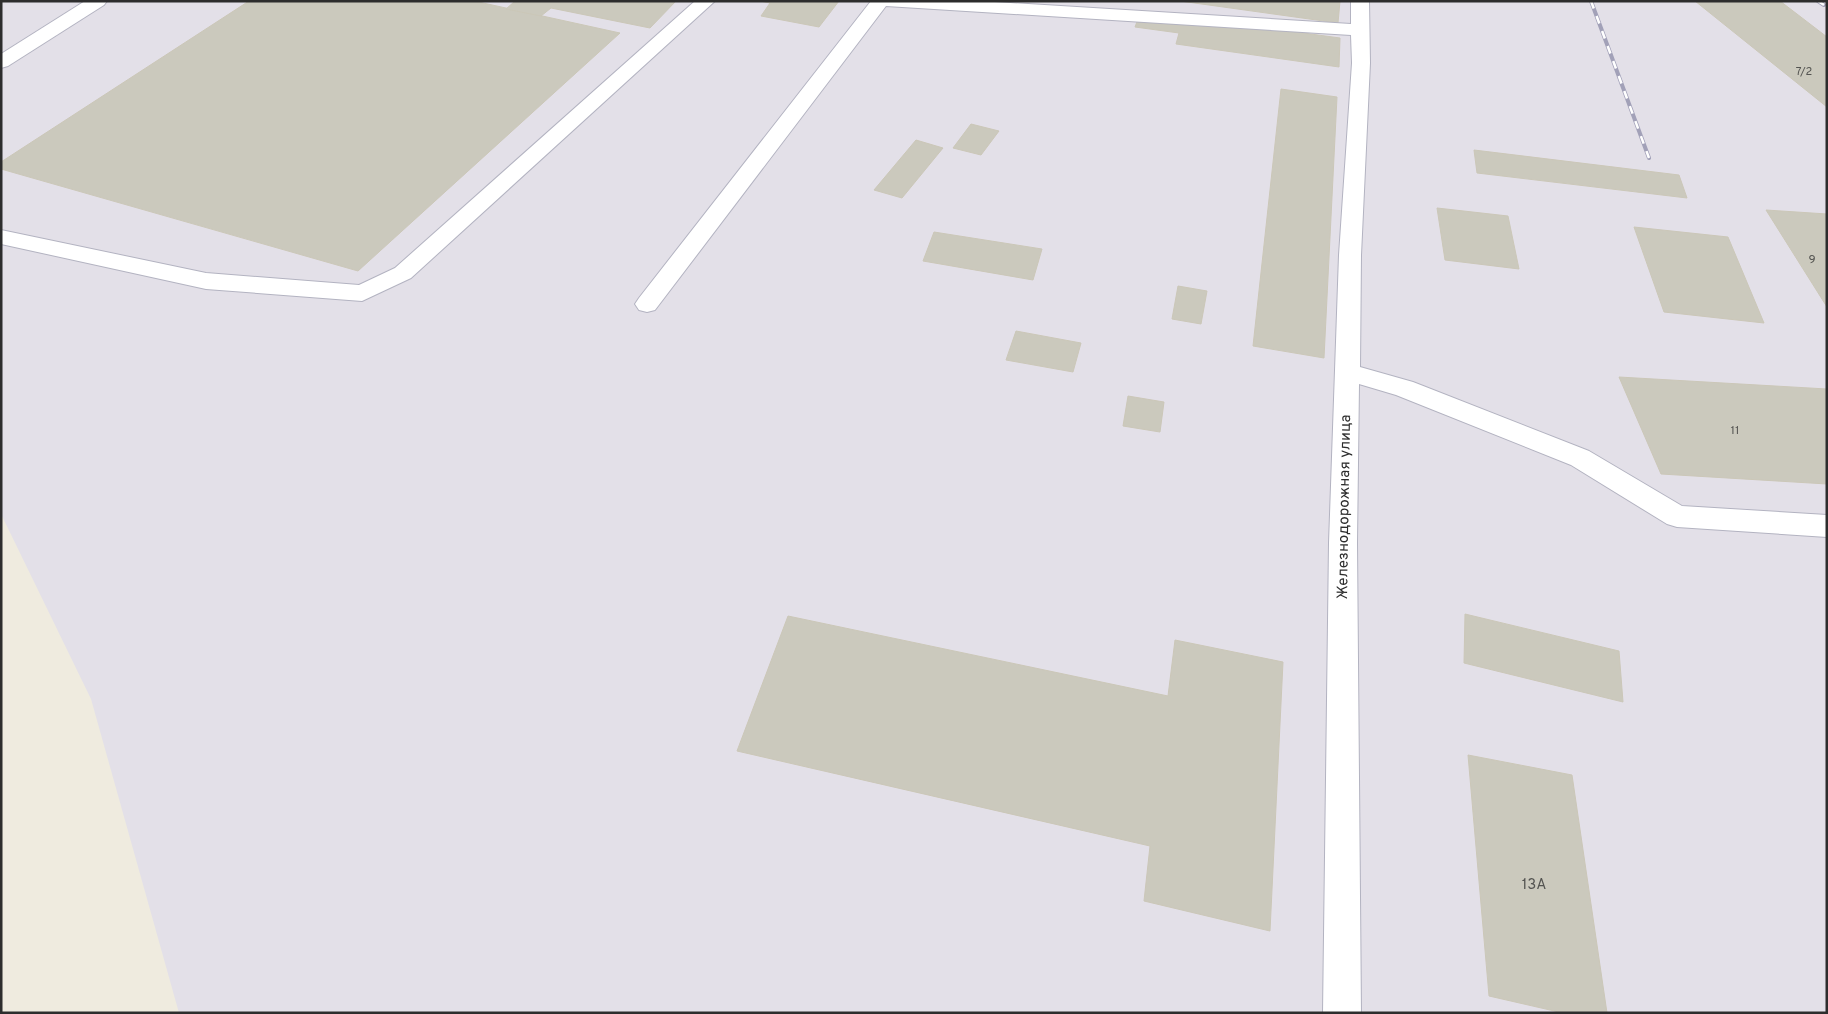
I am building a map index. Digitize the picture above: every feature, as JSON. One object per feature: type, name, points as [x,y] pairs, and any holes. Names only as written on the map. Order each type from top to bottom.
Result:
[{"type":"street","points":[[1,62],[98,1]]},
{"type":"street","points":[[1,237],[206,281],[362,293],[402,272],[706,1]]},
{"type":"street","points":[[648,304],[880,1]]},
{"type":"street","points":[[888,1],[1360,30]]},
{"type":"street","name":"Железнодорожная улица","points":[[1342,1013],[1343,543],[1350,255],[1361,63],[1360,1]]},
{"type":"street","points":[[1347,372],[1404,388],[1580,458],[1677,516],[1827,526]]},
{"type":"shaded area","points":[[1,1],[1827,1],[1827,1013],[179,1013],[91,699],[1,514]]},
{"type":"building","points":[[249,1],[474,1],[620,33],[358,271],[1,169],[1,162]]},
{"type":"building","points":[[515,1],[676,1],[650,28],[551,8],[541,16],[506,9]]},
{"type":"building","points":[[760,1],[839,1],[819,27],[761,16],[770,3]]},
{"type":"building","points":[[1180,1],[1340,1],[1338,23]]},
{"type":"building","points":[[1695,1],[1780,1],[1827,37],[1827,107]]},
{"type":"building","points":[[1141,11],[1340,38],[1339,67],[1176,44],[1179,33],[1135,27]]},
{"type":"building","points":[[1281,89],[1337,97],[1324,358],[1253,346]]},
{"type":"building","points":[[971,124],[999,131],[981,155],[953,148]]},
{"type":"building","points":[[916,140],[943,148],[902,198],[874,190]]},
{"type":"building","points":[[1474,150],[1679,175],[1687,198],[1477,173]]},
{"type":"building","points":[[1437,208],[1508,216],[1519,269],[1445,260]]},
{"type":"building","points":[[1766,210],[1827,214],[1827,307]]},
{"type":"building","points":[[1634,227],[1728,237],[1764,323],[1664,312]]},
{"type":"building","points":[[934,232],[1042,249],[1033,280],[923,261]]},
{"type":"building","points":[[1178,286],[1207,291],[1201,324],[1172,319]]},
{"type":"building","points":[[1016,331],[1081,343],[1073,372],[1006,360]]},
{"type":"building","points":[[1619,377],[1827,389],[1827,484],[1661,474]]},
{"type":"building","points":[[1128,396],[1164,402],[1160,432],[1123,426]]},
{"type":"building","points":[[1465,614],[1619,651],[1623,702],[1464,663]]},
{"type":"building","points":[[788,616],[1168,696],[1175,640],[1283,662],[1270,931],[1144,901],[1150,846],[737,751]]},
{"type":"building","points":[[1468,755],[1572,775],[1607,1013],[1563,1013],[1489,996]]},
{"type":"railway","points":[[1591,1],[1649,158]]},
{"type":"railway","points":[[1818,1],[1824,5]]}]
